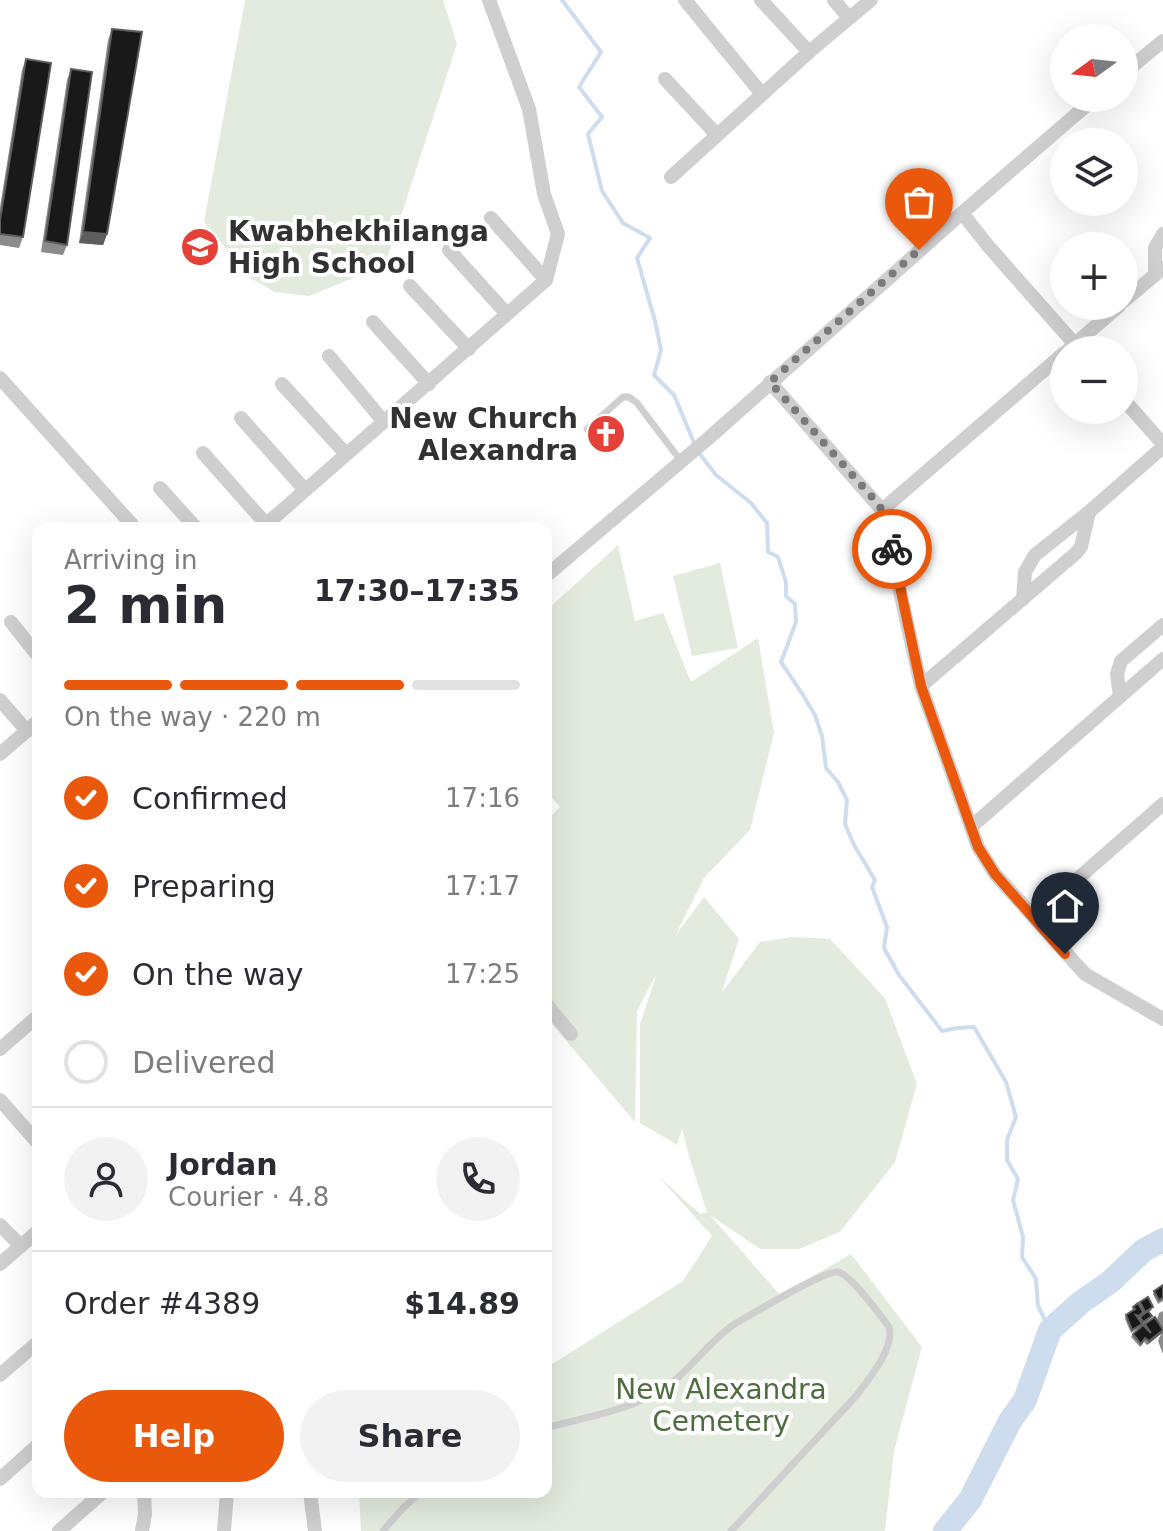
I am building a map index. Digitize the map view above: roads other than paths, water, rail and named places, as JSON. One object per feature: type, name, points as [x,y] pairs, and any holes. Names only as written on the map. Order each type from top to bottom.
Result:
[{"type":"street","points":[[269,522],[546,280],[558,234],[544,194],[529,109],[489,0]]},
{"type":"street","points":[[685,0],[762,94]]},
{"type":"street","points":[[761,0],[809,52]]},
{"type":"street","points":[[834,0],[849,18]]},
{"type":"street","points":[[671,177],[871,0]]},
{"type":"street","points":[[1138,61],[1162,40]]},
{"type":"street","points":[[665,79],[717,135]]},
{"type":"street","points":[[552,571],[710,437],[1079,112]]},
{"type":"street","points":[[962,213],[1061,336]]},
{"type":"street","points":[[491,218],[546,280]]},
{"type":"street","points":[[1138,289],[1159,272],[1155,248],[1163,234]]},
{"type":"street","points":[[449,250],[507,314]]},
{"type":"street","points":[[410,286],[469,349]]},
{"type":"street","points":[[1086,336],[1103,320]]},
{"type":"street","points":[[373,322],[429,384]]},
{"type":"street","points":[[329,356],[384,422]]},
{"type":"street","points":[[882,510],[1050,367]]},
{"type":"street","points":[[0,378],[130,522]]},
{"type":"street","points":[[770,382],[882,510],[921,686],[984,859],[1085,974],[1163,1019]]},
{"type":"street","points":[[282,384],[346,454]]},
{"type":"street","points":[[1023,599],[1023,582],[1035,555],[1089,512],[1163,445],[1138,416]]},
{"type":"street","points":[[241,418],[305,490]]},
{"type":"street","points":[[203,453],[261,522]]},
{"type":"street","points":[[160,488],[191,522]]},
{"type":"street","points":[[921,686],[1079,551],[1089,512]]},
{"type":"street","points":[[11,622],[32,648]]},
{"type":"street","points":[[1120,696],[1117,674],[1121,661],[1163,625]]},
{"type":"street","points":[[971,827],[1163,659]]},
{"type":"street","points":[[0,700],[32,726],[0,754]]},
{"type":"street","points":[[1034,917],[1161,810]]},
{"type":"street","points":[[552,1011],[571,1034]]},
{"type":"street","points":[[0,1049],[32,1021]]},
{"type":"street","points":[[0,1100],[32,1134]]},
{"type":"street","points":[[0,1225],[21,1246]]},
{"type":"street","points":[[0,1264],[32,1236]]},
{"type":"street","points":[[0,1375],[32,1347]]},
{"type":"street","points":[[0,1479],[32,1450]]},
{"type":"street","points":[[59,1531],[96,1498]]},
{"type":"street","points":[[142,1531],[144,1498]]},
{"type":"street","points":[[224,1531],[227,1498]]},
{"type":"street","points":[[311,1498],[315,1531]]},
{"type":"lane","points":[[587,429],[623,397],[629,397],[685,458]]},
{"type":"lane","points":[[552,1426],[630,1405],[660,1392],[725,1330],[818,1278],[833,1272],[842,1274],[889,1327],[888,1346],[856,1396],[731,1531]]},
{"type":"lane","points":[[383,1531],[414,1498]]},
{"type":"waterway","points":[[562,0],[601,52],[579,87],[602,117],[588,134],[602,191],[623,223],[650,238],[637,258],[661,350],[654,375],[674,395],[695,445]]},
{"type":"waterway","points":[[699,453],[716,475],[751,503],[767,523],[768,552],[778,557],[786,582],[786,596],[795,604],[796,622],[781,662],[815,715],[822,736],[826,768],[847,800],[845,824],[875,880],[872,887],[887,927],[884,948],[899,975],[942,1031],[974,1027],[1006,1082],[1016,1117],[1007,1140],[1007,1160],[1018,1179],[1013,1200],[1023,1237],[1022,1257],[1036,1279],[1038,1306],[1050,1330]]},
{"type":"waterway","points":[[945,1531],[970,1500],[1010,1421],[1025,1400],[1050,1330],[1144,1250],[1163,1240]]},
{"type":"place","name":"Kwabhekhilanga High School","points":[[200,247]]},
{"type":"place","name":"New Church Alexandra","points":[[606,434]]},
{"type":"park label","name":"New Alexandra Cemetery","points":[[721,1405]]}]
